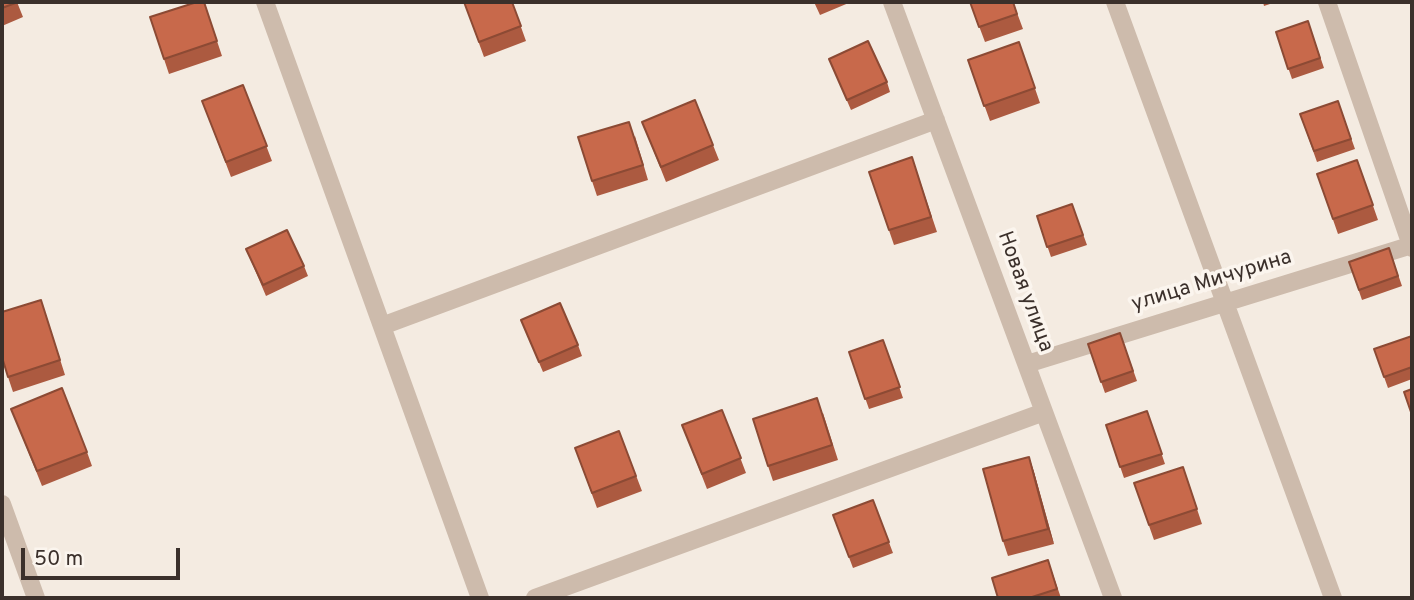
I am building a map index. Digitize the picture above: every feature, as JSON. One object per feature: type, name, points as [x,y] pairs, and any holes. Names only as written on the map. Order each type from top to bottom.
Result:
[{"type":"street","points":[[265,2],[480,598]]},
{"type":"street","name":"Новая улица","points":[[892,2],[1113,598]]},
{"type":"street","points":[[1115,2],[1222,302],[1333,598]]},
{"type":"street","points":[[1327,2],[1412,246]]},
{"type":"street","points":[[382,326],[936,120]]},
{"type":"street","name":"улица Мичурина","points":[[1027,364],[1222,302],[1412,246]]},
{"type":"street","points":[[535,598],[1044,412]]},
{"type":"street","points":[[2,504],[36,598]]},
{"type":"building","points":[[2,2],[18,2],[2,8]]},
{"type":"building","points":[[204,2],[217,41],[164,59],[150,17]]},
{"type":"building","points":[[464,2],[512,2],[521,26],[479,42]]},
{"type":"building","points":[[970,2],[1013,2],[1017,14],[979,27]]},
{"type":"building","points":[[1308,21],[1320,58],[1288,69],[1276,32]]},
{"type":"building","points":[[868,41],[887,82],[847,100],[829,59]]},
{"type":"building","points":[[1019,42],[1035,88],[984,106],[968,60]]},
{"type":"building","points":[[243,85],[267,146],[226,162],[202,101]]},
{"type":"building","points":[[695,100],[713,145],[661,167],[642,122]]},
{"type":"building","points":[[1338,101],[1351,139],[1314,151],[1300,114]]},
{"type":"building","points":[[629,122],[643,165],[592,181],[578,137]]},
{"type":"building","points":[[912,157],[931,217],[889,230],[869,172]]},
{"type":"building","points":[[1357,160],[1373,205],[1333,219],[1317,174]]},
{"type":"building","points":[[1072,204],[1083,235],[1047,247],[1037,216]]},
{"type":"building","points":[[287,230],[304,266],[263,285],[246,249]]},
{"type":"building","points":[[1389,248],[1398,276],[1359,290],[1349,262]]},
{"type":"building","points":[[41,300],[60,360],[8,377],[2,357],[2,312]]},
{"type":"building","points":[[560,303],[578,345],[539,362],[521,320]]},
{"type":"building","points":[[1120,333],[1133,371],[1101,382],[1088,344]]},
{"type":"building","points":[[1412,336],[1412,367],[1384,377],[1374,349]]},
{"type":"building","points":[[883,340],[900,387],[865,399],[849,352]]},
{"type":"building","points":[[62,388],[87,452],[37,471],[11,409]]},
{"type":"building","points":[[1412,389],[1412,415],[1404,392]]},
{"type":"building","points":[[817,398],[832,445],[768,466],[753,419]]},
{"type":"building","points":[[722,410],[741,458],[702,474],[682,425]]},
{"type":"building","points":[[1147,411],[1162,454],[1120,467],[1106,425]]},
{"type":"building","points":[[619,431],[636,476],[592,493],[575,448]]},
{"type":"building","points":[[1029,457],[1048,529],[1003,541],[983,469]]},
{"type":"building","points":[[1183,467],[1197,509],[1149,525],[1134,483]]},
{"type":"building","points":[[873,500],[889,542],[849,557],[833,515]]},
{"type":"building","points":[[1048,560],[1057,589],[1029,598],[998,598],[992,578]]}]
